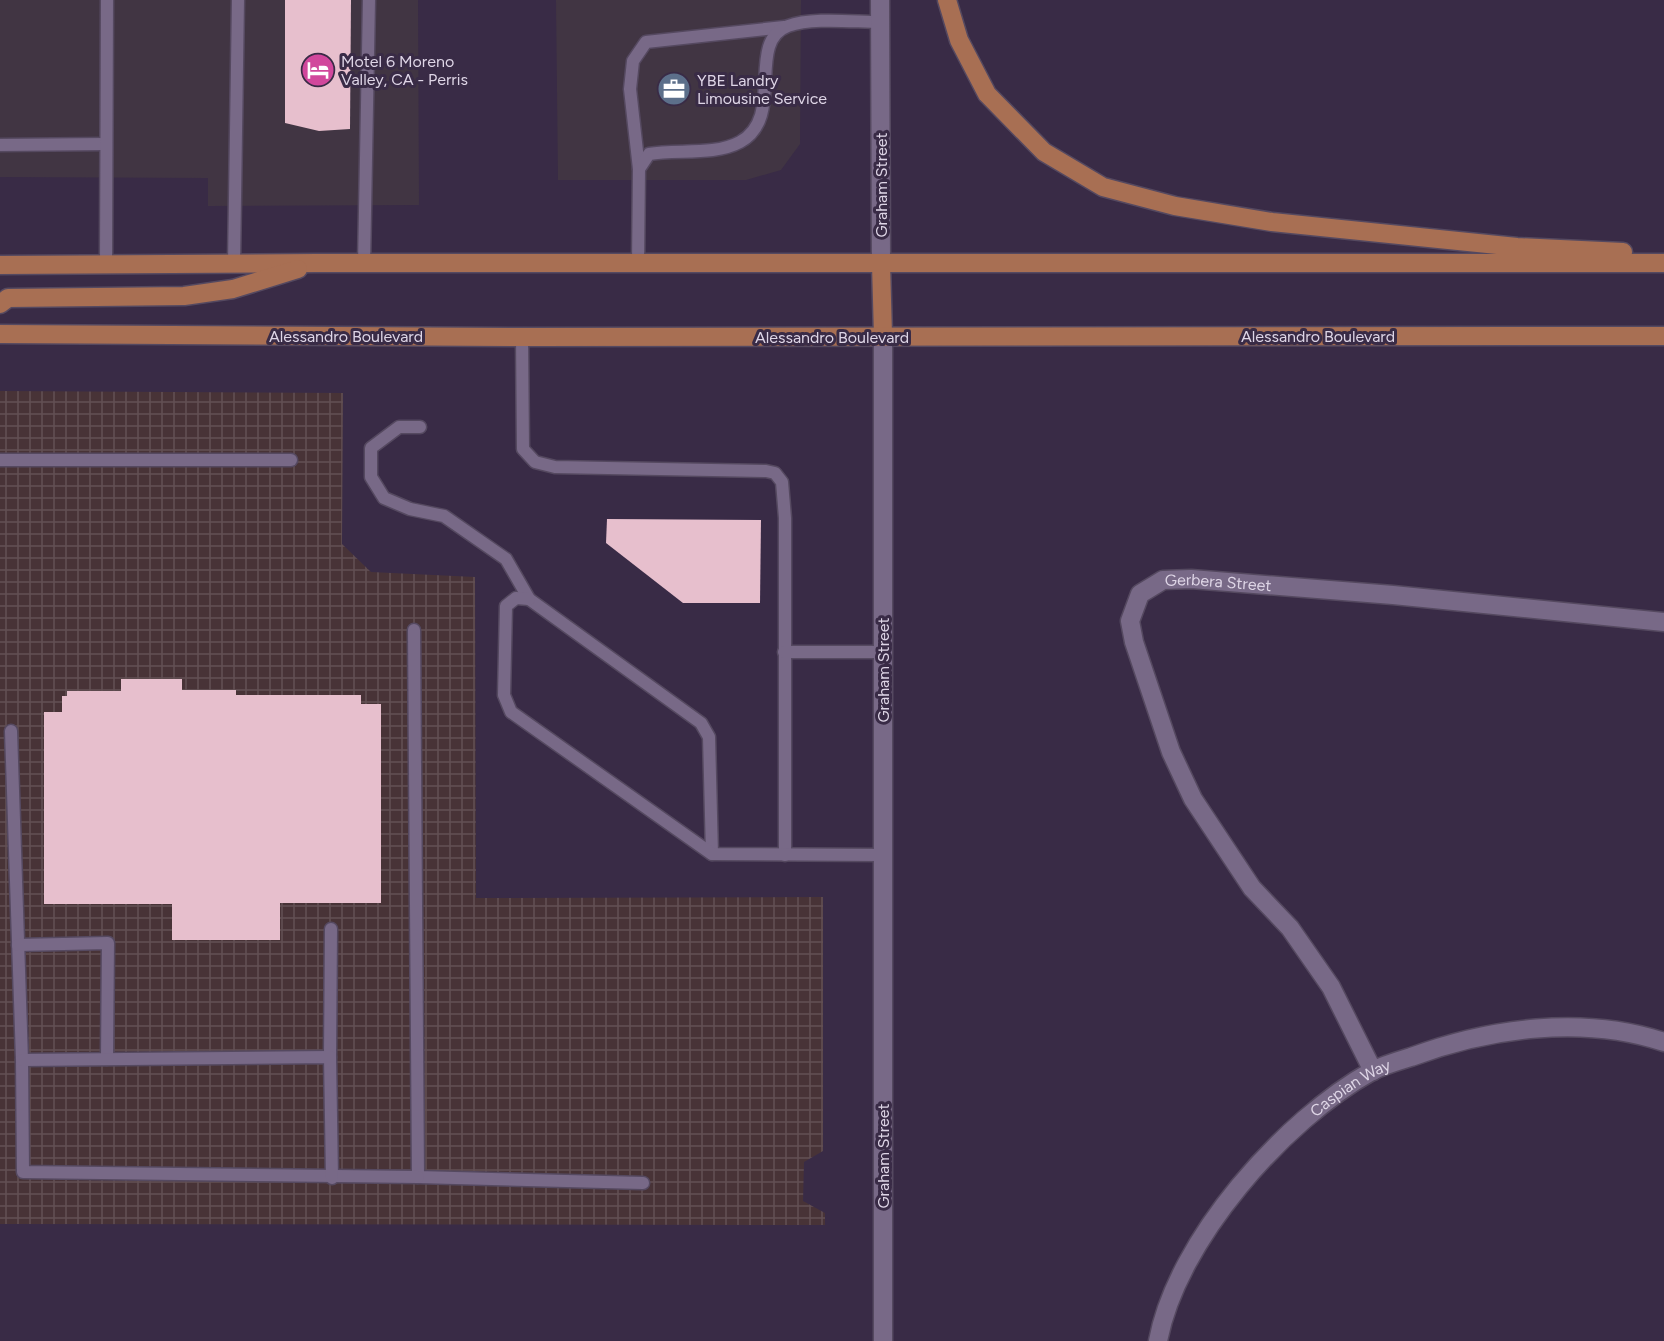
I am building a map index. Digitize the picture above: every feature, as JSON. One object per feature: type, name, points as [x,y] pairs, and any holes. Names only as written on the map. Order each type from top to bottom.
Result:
[{"type":"main road","points":[[947,0],[959,40],[987,94],[1044,152],[1103,187],[1175,206],[1272,222],[1517,247],[1664,253]]},
{"type":"main road","points":[[0,304],[9,298],[184,296],[233,289],[316,262]]},
{"type":"main road","points":[[0,266],[316,262],[364,264],[1664,263]]},
{"type":"main road","name":"Graham Street","points":[[881,264],[883,335]]},
{"type":"main road","name":"Alessandro Boulevard","points":[[0,334],[522,337],[1664,336]]},
{"type":"street","name":"Graham Street","points":[[880,0],[881,264]]},
{"type":"street","name":"Graham Street","points":[[883,335],[883,1341]]},
{"type":"street","name":"Gerbera Street","points":[[1373,1071],[1331,987],[1290,928],[1252,888],[1193,799],[1171,752],[1134,642],[1130,621],[1140,594],[1163,580],[1191,579],[1393,595],[1664,622]]},
{"type":"street","name":"Caspian Way","points":[[1158,1341],[1162,1322],[1194,1252],[1238,1186],[1299,1123],[1373,1071],[1448,1043],[1518,1029],[1593,1030],[1664,1042]]},
{"type":"lane","points":[[106,265],[107,0]]},
{"type":"lane","points":[[234,263],[238,0]]},
{"type":"lane","points":[[364,264],[369,0]]},
{"type":"lane","points":[[638,264],[639,169],[630,89],[633,62],[645,42],[785,27],[799,23],[880,22]]},
{"type":"lane","points":[[639,169],[649,154],[667,150],[715,149],[738,143],[753,133],[761,121],[766,57],[774,37],[785,27]]},
{"type":"lane","points":[[0,145],[105,144]]},
{"type":"lane","points":[[522,337],[523,449],[535,462],[555,467],[775,473],[782,482],[785,518],[785,855]]},
{"type":"lane","points":[[420,427],[399,427],[371,448],[371,477],[384,498],[410,509],[444,516],[506,559],[529,599],[701,723],[709,737],[712,854]]},
{"type":"lane","points":[[0,460],[291,460]]},
{"type":"lane","points":[[529,599],[516,598],[506,606],[504,695],[511,712],[712,854],[883,855]]},
{"type":"lane","points":[[414,630],[418,1177]]},
{"type":"lane","points":[[784,652],[883,652]]},
{"type":"lane","points":[[11,731],[22,1059],[23,1172],[332,1178],[418,1177],[643,1183]]},
{"type":"lane","points":[[331,929],[332,1178]]},
{"type":"lane","points":[[18,945],[108,943],[108,1059]]},
{"type":"lane","points":[[22,1059],[330,1057]]},
{"type":"shaded area","points":[[0,0],[418,0],[419,205],[208,206],[208,178],[0,177]]},
{"type":"shaded area","points":[[556,0],[801,0],[800,144],[781,170],[746,180],[558,180]]},
{"type":"shaded area","points":[[0,391],[343,393],[342,544],[371,572],[475,577],[476,898],[823,897],[823,1151],[804,1162],[803,1201],[825,1213],[825,1225],[0,1224]]},
{"type":"building","name":"Motel 6 Moreno Valley, CA - Perris","points":[[285,0],[351,0],[350,129],[319,131],[285,123]]},
{"type":"building","points":[[607,519],[761,520],[760,603],[683,603],[606,543]]},
{"type":"building","points":[[121,679],[182,679],[182,690],[236,690],[236,695],[361,695],[361,704],[381,704],[381,903],[280,903],[280,940],[172,940],[172,904],[44,904],[44,712],[62,712],[62,696],[67,696],[67,691],[121,691]]},
{"type":"place","name":"Motel 6 Moreno Valley, CA - Perris","points":[[318,70]]},
{"type":"place","name":"YBE Landry Limousine Service","points":[[674,89]]}]
